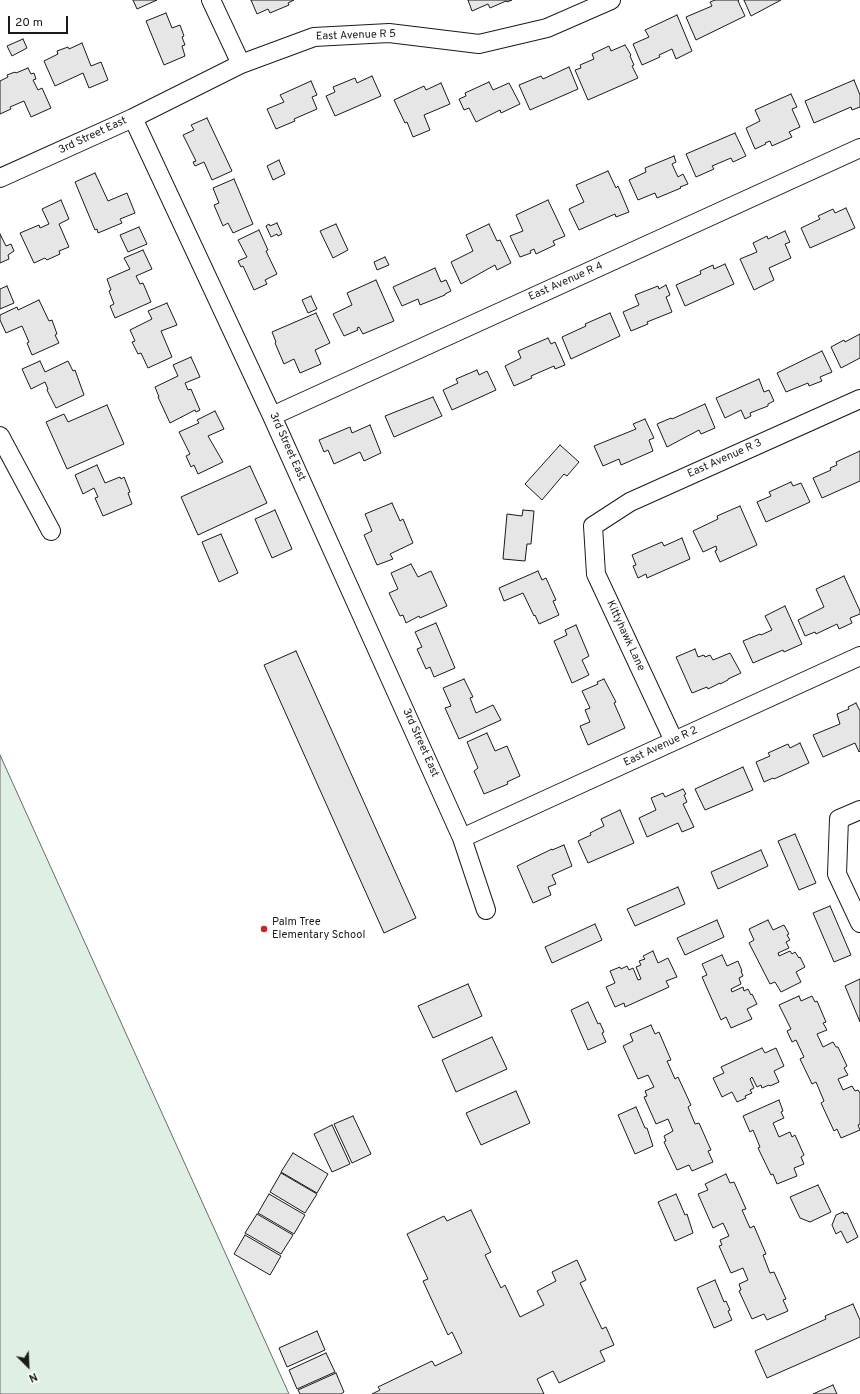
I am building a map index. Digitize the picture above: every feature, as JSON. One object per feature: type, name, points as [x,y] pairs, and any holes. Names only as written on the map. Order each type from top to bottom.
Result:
[{"type":"street","points":[[211,0],[242,64]]},
{"type":"street","name":"East Avenue R 5","points":[[134,118],[242,64],[314,37],[390,33],[479,44],[547,28],[611,0]]},
{"type":"street","name":"3rd Street East","points":[[3,177],[134,118],[272,416],[462,838],[486,910]]},
{"type":"street","name":"East Avenue R 4","points":[[272,416],[860,148]]},
{"type":"street","name":"East Avenue R 3","points":[[593,526],[630,502],[860,399]]},
{"type":"street","points":[[0,438],[51,531]]},
{"type":"street","name":"Kittyhawk Lane","points":[[593,526],[596,574],[674,741]]},
{"type":"street","name":"East Avenue R 2","points":[[462,838],[860,656]]},
{"type":"street","points":[[860,810],[839,819],[837,874],[860,922]]},
{"type":"green space","points":[[0,755],[289,1394],[0,1394]]},
{"type":"building","points":[[133,0],[157,0],[137,9]]},
{"type":"building","points":[[251,0],[294,0],[288,3],[289,5],[270,13],[268,9],[257,14]]},
{"type":"building","points":[[468,0],[512,0],[490,8],[488,4],[472,11]]},
{"type":"building","points":[[715,0],[739,0],[738,1],[745,16],[696,40],[686,17],[712,6],[710,2]]},
{"type":"building","points":[[744,0],[781,0],[751,16]]},
{"type":"building","points":[[166,13],[172,28],[180,25],[184,36],[182,37],[185,45],[182,46],[185,56],[164,65],[146,21]]},
{"type":"building","points":[[677,15],[692,51],[676,59],[672,49],[659,55],[660,57],[642,65],[633,44],[649,37],[645,30]]},
{"type":"building","points":[[23,39],[27,48],[12,56],[7,46]]},
{"type":"building","points":[[82,43],[91,66],[101,62],[108,80],[89,88],[83,73],[55,86],[44,61],[58,54],[57,51],[68,47],[69,49]]},
{"type":"building","points":[[625,45],[631,55],[630,56],[634,65],[632,66],[638,78],[588,100],[575,70],[581,68],[580,65],[594,59],[592,54],[609,46],[611,51]]},
{"type":"building","points":[[569,67],[578,89],[530,110],[519,85],[541,76],[543,79]]},
{"type":"building","points":[[28,68],[31,74],[34,73],[36,79],[33,80],[38,90],[42,88],[51,108],[31,117],[24,101],[10,107],[11,109],[0,114],[0,81],[8,77],[7,75]]},
{"type":"building","points":[[372,76],[381,96],[335,116],[326,96],[335,92],[333,87],[355,78],[357,83]]},
{"type":"building","points":[[854,80],[860,95],[860,107],[852,110],[851,107],[814,123],[805,101]]},
{"type":"building","points":[[311,81],[317,95],[312,97],[317,109],[276,129],[267,109],[284,102],[280,95]]},
{"type":"building","points":[[489,82],[493,90],[509,83],[520,104],[501,113],[500,110],[476,122],[469,108],[464,110],[459,99],[466,96],[465,93]]},
{"type":"building","points":[[441,83],[450,104],[424,115],[430,130],[413,137],[407,122],[405,123],[394,100],[424,86],[426,90]]},
{"type":"building","points":[[791,94],[797,107],[792,109],[800,127],[789,132],[792,137],[772,146],[770,141],[755,149],[746,128],[760,121],[755,110]]},
{"type":"building","points":[[207,118],[232,171],[212,180],[204,162],[195,166],[193,162],[196,161],[183,135],[194,130],[191,125]]},
{"type":"building","points":[[735,133],[746,156],[733,162],[731,158],[712,166],[714,169],[696,177],[686,154]]},
{"type":"building","points":[[674,156],[676,162],[672,164],[678,177],[683,174],[688,184],[657,198],[655,193],[638,200],[629,180],[646,172],[645,168]]},
{"type":"building","points":[[279,160],[285,174],[273,180],[267,166]]},
{"type":"building","points":[[608,171],[616,188],[618,186],[629,212],[616,217],[615,214],[579,230],[569,209],[584,202],[576,185]]},
{"type":"building","points":[[95,173],[108,201],[127,193],[135,213],[120,219],[122,223],[98,233],[97,229],[95,230],[75,182]]},
{"type":"building","points":[[234,179],[253,224],[233,233],[228,223],[223,226],[214,205],[219,203],[213,188]]},
{"type":"building","points":[[61,200],[69,219],[59,224],[69,247],[59,251],[60,254],[47,260],[45,258],[34,263],[20,233],[39,225],[40,228],[49,224],[42,209]]},
{"type":"building","points":[[548,200],[565,236],[553,241],[555,245],[536,254],[534,249],[530,251],[531,253],[520,257],[510,236],[523,231],[516,215]]},
{"type":"building","points":[[846,208],[855,228],[810,248],[801,228],[820,219],[818,216],[833,209],[835,213]]},
{"type":"building","points":[[277,223],[282,234],[278,236],[277,234],[271,237],[266,226]]},
{"type":"building","points":[[336,224],[348,250],[333,258],[320,231]]},
{"type":"building","points":[[489,224],[497,241],[500,240],[511,263],[497,270],[495,265],[461,284],[451,262],[473,251],[466,235]]},
{"type":"building","points":[[139,227],[147,244],[128,252],[120,235]]},
{"type":"building","points":[[259,230],[268,250],[266,251],[277,274],[265,280],[267,284],[254,290],[243,266],[241,267],[238,261],[247,257],[238,240]]},
{"type":"building","points":[[785,231],[790,242],[785,244],[791,258],[769,268],[774,280],[754,290],[740,259],[757,252],[753,243],[767,236],[768,239]]},
{"type":"building","points":[[0,234],[6,246],[11,244],[14,251],[8,255],[9,259],[0,263]]},
{"type":"building","points":[[143,250],[152,269],[136,276],[140,284],[143,283],[151,302],[115,318],[110,306],[114,304],[109,291],[111,290],[107,279],[130,269],[124,258]]},
{"type":"building","points":[[385,257],[389,265],[377,270],[374,262]]},
{"type":"building","points":[[725,264],[734,284],[685,306],[676,285],[701,274],[700,271],[713,265],[714,269]]},
{"type":"building","points":[[435,268],[441,282],[446,280],[451,291],[420,305],[418,299],[402,306],[393,287]]},
{"type":"building","points":[[376,280],[394,321],[363,334],[359,327],[357,328],[358,330],[344,336],[333,314],[352,305],[347,293]]},
{"type":"building","points":[[666,285],[670,295],[666,297],[672,312],[647,322],[648,324],[631,331],[623,312],[639,305],[635,295],[658,286],[659,289]]},
{"type":"building","points":[[7,286],[14,303],[0,309],[0,289]]},
{"type":"building","points":[[311,296],[317,309],[308,313],[302,300]]},
{"type":"building","points":[[39,300],[49,321],[52,320],[57,334],[55,335],[59,343],[32,355],[27,343],[29,342],[22,326],[6,333],[0,320],[0,315],[17,307],[18,310]]},
{"type":"building","points":[[167,303],[177,325],[161,331],[172,357],[148,368],[141,353],[138,354],[132,342],[135,341],[130,330],[152,319],[148,311]]},
{"type":"building","points":[[316,313],[330,343],[315,350],[321,364],[300,373],[294,359],[284,364],[272,332]]},
{"type":"building","points":[[610,313],[620,336],[571,359],[562,337],[586,326],[585,324]]},
{"type":"building","points":[[860,334],[860,358],[841,368],[831,347]]},
{"type":"building","points":[[548,338],[551,344],[555,342],[565,365],[555,369],[554,366],[531,376],[532,378],[514,386],[505,366],[521,358],[518,351]]},
{"type":"building","points":[[822,351],[832,372],[820,377],[822,381],[809,386],[808,383],[786,392],[777,373]]},
{"type":"building","points":[[191,357],[200,377],[185,383],[188,390],[191,389],[200,410],[196,412],[195,410],[170,423],[155,387],[178,376],[173,365]]},
{"type":"building","points":[[40,361],[45,372],[68,361],[73,371],[75,370],[84,395],[56,408],[47,390],[48,389],[45,382],[31,389],[22,369]]},
{"type":"building","points":[[477,370],[479,375],[487,371],[496,390],[452,410],[443,390],[458,383],[456,379]]},
{"type":"building","points":[[759,379],[764,392],[769,390],[774,401],[768,404],[768,406],[750,413],[751,416],[745,419],[741,410],[725,418],[716,398]]},
{"type":"building","points":[[433,397],[442,416],[394,437],[385,416]]},
{"type":"building","points":[[705,404],[715,428],[701,434],[699,430],[667,447],[657,424]]},
{"type":"building","points":[[107,405],[124,444],[67,469],[46,422],[64,414],[68,422]]},
{"type":"building","points":[[215,411],[224,429],[208,436],[223,462],[198,474],[194,465],[191,467],[186,456],[190,454],[179,432],[199,423],[197,420]]},
{"type":"building","points":[[645,419],[654,438],[649,440],[653,451],[621,465],[619,459],[603,466],[594,446],[636,429],[633,424]]},
{"type":"building","points":[[370,425],[381,453],[364,461],[360,452],[334,464],[328,450],[324,452],[319,440],[350,427],[352,433]]},
{"type":"building","points":[[560,445],[579,462],[567,476],[564,474],[542,500],[525,484]]},
{"type":"building","points":[[860,451],[860,481],[822,498],[813,478],[831,470],[830,468],[837,465],[836,462]]},
{"type":"building","points":[[97,465],[105,483],[120,477],[121,479],[124,477],[130,492],[128,493],[132,504],[103,516],[95,498],[98,497],[94,488],[83,494],[75,475]]},
{"type":"building","points":[[250,466],[267,503],[198,535],[181,497]]},
{"type":"building","points":[[791,482],[793,486],[801,483],[810,502],[766,522],[757,502],[771,496],[769,492]]},
{"type":"building","points":[[392,503],[400,521],[403,519],[413,543],[390,554],[393,559],[377,565],[364,535],[372,531],[365,514]]},
{"type":"building","points":[[740,506],[757,545],[720,562],[715,551],[717,550],[716,546],[703,552],[693,531],[718,519],[717,516]]},
{"type":"building","points":[[275,510],[292,549],[272,558],[255,519]]},
{"type":"building","points":[[523,510],[534,511],[531,544],[527,544],[525,561],[503,559],[507,514],[522,516]]},
{"type":"building","points":[[221,534],[238,573],[219,582],[202,542]]},
{"type":"building","points":[[682,538],[690,559],[647,578],[646,574],[638,578],[633,566],[636,565],[632,555],[662,542],[664,546]]},
{"type":"building","points":[[411,564],[418,577],[431,571],[447,606],[420,618],[419,616],[406,623],[403,615],[400,616],[389,593],[398,589],[391,573]]},
{"type":"building","points":[[538,571],[542,580],[546,578],[556,600],[553,601],[559,615],[539,624],[523,593],[504,601],[499,588]]},
{"type":"building","points":[[844,576],[860,614],[850,618],[852,623],[839,629],[837,624],[816,634],[815,632],[805,636],[798,620],[824,607],[816,589]]},
{"type":"building","points":[[785,606],[802,644],[784,652],[783,650],[753,663],[743,641],[772,630],[765,616]]},
{"type":"building","points":[[436,623],[455,668],[434,677],[430,667],[426,669],[417,649],[422,647],[415,632]]},
{"type":"building","points":[[576,625],[589,656],[582,660],[589,675],[572,683],[554,641],[567,635],[565,630]]},
{"type":"building","points":[[695,649],[698,657],[710,655],[713,660],[730,653],[741,673],[708,689],[707,687],[692,693],[676,657]]},
{"type":"building","points":[[296,651],[416,918],[384,933],[264,665]]},
{"type":"building","points":[[464,679],[473,697],[470,698],[476,713],[493,705],[501,720],[459,739],[445,708],[451,706],[443,688]]},
{"type":"building","points":[[604,679],[616,702],[614,703],[625,728],[588,745],[580,726],[590,722],[585,710],[590,708],[582,691],[598,684],[597,682]]},
{"type":"building","points":[[856,703],[860,711],[860,751],[859,752],[855,743],[823,757],[813,735],[840,724],[837,714],[849,709],[848,707]]},
{"type":"building","points":[[487,733],[495,751],[507,746],[520,776],[507,782],[508,784],[484,794],[474,771],[478,768],[467,742]]},
{"type":"building","points":[[800,743],[809,763],[764,782],[756,762],[770,756],[768,753],[788,744],[790,748]]},
{"type":"building","points":[[743,767],[753,790],[705,810],[695,789]]},
{"type":"building","points":[[683,789],[686,794],[684,795],[687,802],[683,804],[694,827],[682,832],[678,823],[647,837],[639,818],[656,810],[651,798],[663,793],[665,797]]},
{"type":"building","points":[[620,810],[634,843],[588,863],[578,841],[591,835],[590,833],[604,826],[601,819]]},
{"type":"building","points":[[795,834],[816,883],[799,890],[778,841]]},
{"type":"building","points":[[564,845],[572,866],[552,875],[556,884],[548,887],[551,895],[533,903],[517,866],[552,849]]},
{"type":"building","points":[[761,850],[768,866],[718,889],[711,872]]},
{"type":"building","points":[[678,887],[685,904],[635,926],[627,909]]},
{"type":"building","points":[[830,906],[851,955],[834,962],[813,913]]},
{"type":"building","points":[[717,920],[724,937],[685,955],[677,938]]},
{"type":"building","points":[[768,920],[773,930],[784,925],[789,934],[787,935],[790,940],[786,942],[789,948],[778,953],[779,956],[790,951],[792,954],[795,952],[799,958],[800,957],[805,967],[796,972],[801,982],[781,992],[775,982],[770,984],[749,943],[754,940],[749,929]]},
{"type":"building","points":[[595,924],[602,940],[552,963],[545,947]]},
{"type":"building","points":[[653,951],[658,963],[668,958],[677,977],[666,981],[669,987],[625,1007],[624,1003],[615,1007],[606,987],[615,983],[610,971],[627,966],[629,970],[633,968],[638,980],[641,979],[636,967],[641,965],[639,961],[645,959],[643,956]]},
{"type":"building","points":[[722,955],[727,966],[738,961],[742,971],[743,976],[739,978],[741,984],[731,989],[732,992],[743,987],[744,991],[748,989],[757,1004],[747,1009],[752,1019],[731,1028],[726,1017],[721,1020],[702,977],[707,975],[702,964]]},
{"type":"building","points":[[860,979],[860,1022],[845,986]]},
{"type":"building","points":[[468,984],[482,1016],[433,1038],[418,1006]]},
{"type":"building","points":[[799,996],[801,1001],[812,996],[815,1002],[817,1001],[826,1022],[823,1023],[827,1030],[817,1034],[823,1047],[833,1042],[836,1047],[838,1047],[847,1066],[844,1068],[848,1075],[838,1079],[843,1090],[852,1086],[855,1091],[858,1090],[860,1093],[860,1124],[858,1125],[860,1130],[841,1138],[837,1129],[834,1131],[821,1103],[824,1101],[816,1082],[812,1084],[800,1059],[804,1057],[796,1040],[792,1042],[787,1031],[791,1029],[779,1005]]},
{"type":"building","points":[[588,1002],[598,1024],[600,1023],[606,1042],[588,1050],[571,1010]]},
{"type":"building","points":[[651,1025],[655,1034],[659,1032],[671,1060],[667,1061],[675,1079],[678,1077],[691,1105],[688,1107],[695,1124],[699,1123],[711,1150],[708,1151],[713,1162],[692,1171],[689,1165],[677,1170],[664,1142],[666,1141],[664,1136],[673,1131],[668,1119],[656,1124],[644,1097],[647,1096],[645,1091],[654,1087],[648,1075],[638,1079],[623,1046],[633,1041],[630,1034]]},
{"type":"building","points":[[492,1037],[507,1069],[456,1092],[442,1060]]},
{"type":"building","points":[[762,1048],[765,1053],[776,1048],[784,1066],[774,1071],[779,1082],[762,1088],[761,1085],[757,1087],[752,1077],[750,1079],[754,1088],[750,1090],[752,1093],[745,1096],[746,1098],[737,1102],[732,1092],[722,1097],[713,1078],[724,1073],[721,1067]]},
{"type":"building","points":[[516,1091],[530,1123],[481,1145],[466,1113]]},
{"type":"building","points":[[779,1100],[783,1111],[781,1112],[784,1118],[773,1123],[779,1137],[790,1132],[792,1137],[795,1135],[804,1155],[801,1157],[804,1164],[794,1168],[797,1176],[777,1184],[758,1148],[760,1147],[753,1130],[750,1132],[743,1116]]},
{"type":"building","points":[[636,1107],[645,1128],[647,1128],[653,1146],[635,1154],[618,1115]]},
{"type":"building","points":[[353,1116],[371,1154],[352,1163],[334,1124]]},
{"type":"building","points":[[332,1125],[350,1164],[332,1172],[314,1134]]},
{"type":"building","points":[[293,1153],[328,1174],[317,1193],[281,1172]]},
{"type":"building","points":[[281,1173],[317,1194],[305,1213],[270,1192]]},
{"type":"building","points":[[726,1174],[730,1183],[734,1182],[746,1209],[742,1210],[750,1228],[754,1226],[766,1254],[763,1255],[770,1273],[774,1272],[786,1299],[783,1300],[788,1311],[767,1320],[764,1314],[752,1319],[739,1291],[741,1290],[739,1284],[748,1280],[743,1268],[731,1273],[719,1246],[722,1245],[720,1240],[729,1236],[723,1223],[713,1228],[698,1194],[708,1190],[705,1184]]},
{"type":"building","points":[[818,1185],[831,1212],[810,1222],[800,1218],[790,1197]]},
{"type":"building","points":[[269,1194],[305,1215],[294,1234],[258,1213]]},
{"type":"building","points":[[676,1194],[685,1215],[687,1214],[693,1233],[675,1241],[658,1202]]},
{"type":"building","points":[[471,1210],[491,1252],[485,1255],[501,1288],[505,1285],[520,1317],[544,1305],[537,1291],[556,1281],[552,1272],[577,1260],[586,1280],[580,1283],[602,1329],[606,1327],[614,1345],[600,1351],[605,1361],[559,1383],[553,1371],[537,1379],[544,1394],[372,1394],[380,1390],[378,1387],[432,1361],[435,1366],[462,1353],[452,1332],[448,1335],[423,1281],[428,1279],[407,1234],[444,1216],[447,1221]]},
{"type":"building","points":[[843,1212],[844,1214],[847,1213],[858,1237],[847,1243],[841,1231],[836,1234],[832,1225],[836,1215]]},
{"type":"building","points":[[257,1214],[293,1235],[281,1254],[245,1233]]},
{"type":"building","points":[[245,1235],[281,1256],[270,1275],[234,1254]]},
{"type":"building","points":[[715,1280],[724,1302],[726,1301],[730,1310],[728,1311],[732,1320],[714,1328],[697,1288]]},
{"type":"building","points":[[853,1304],[860,1320],[860,1337],[767,1378],[755,1351],[826,1319],[825,1316]]},
{"type":"building","points":[[317,1331],[325,1350],[287,1367],[279,1348]]},
{"type":"building","points":[[326,1353],[335,1372],[297,1389],[289,1370]]},
{"type":"building","points":[[336,1373],[344,1392],[341,1394],[300,1394],[298,1390]]},
{"type":"building","points":[[833,1385],[837,1394],[813,1394]]},
{"type":"place","name":"Palm Tree Elementary School","points":[[264,929]]}]
